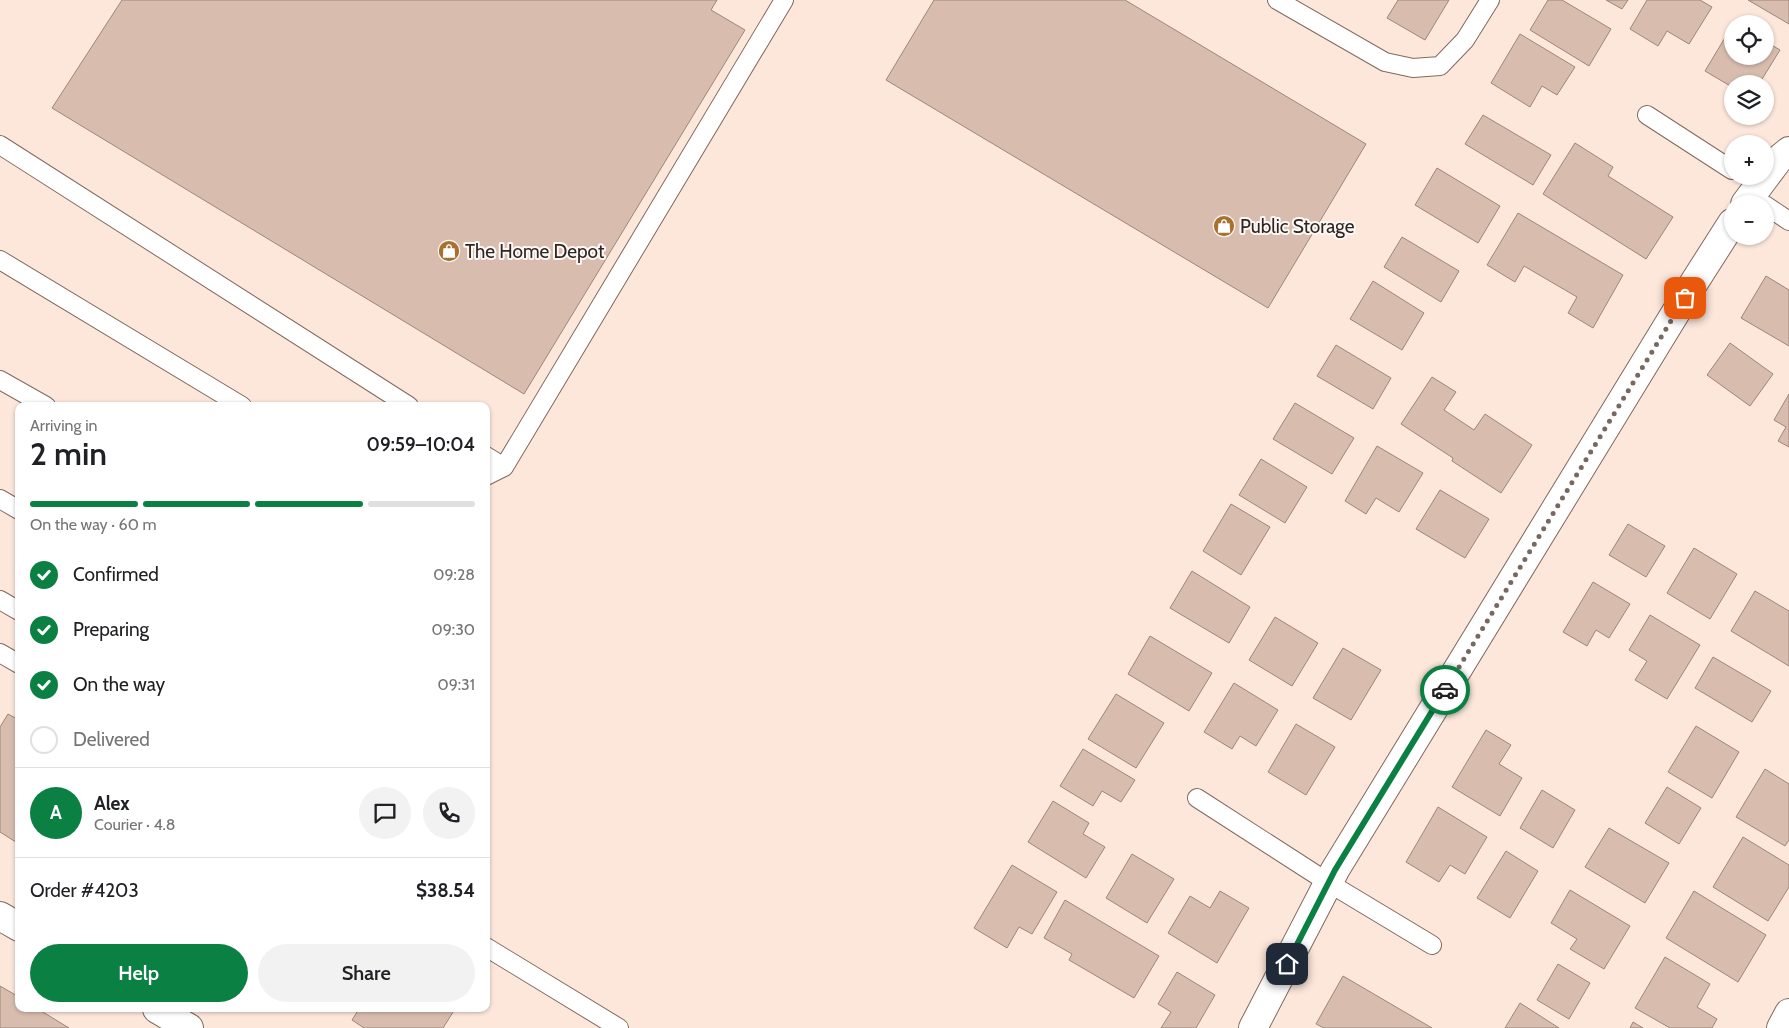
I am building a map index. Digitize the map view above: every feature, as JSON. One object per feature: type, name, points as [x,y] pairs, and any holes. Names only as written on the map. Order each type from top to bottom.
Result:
[{"type":"street","points":[[1754,195],[1778,160],[1789,151]]},
{"type":"street","points":[[1253,1028],[1329,883],[1724,236]]},
{"type":"street","points":[[0,916],[15,925]]},
{"type":"street","points":[[162,1012],[189,1028]]},
{"type":"street","points":[[1781,1028],[1789,1013]]},
{"type":"lane","points":[[490,474],[504,467],[784,0]]},
{"type":"lane","points":[[1277,0],[1385,62],[1413,68],[1440,66],[1465,40],[1490,0]]},
{"type":"lane","points":[[1647,115],[1724,165]]},
{"type":"lane","points":[[0,145],[403,402]]},
{"type":"lane","points":[[1774,209],[1789,220]]},
{"type":"lane","points":[[0,260],[235,402]]},
{"type":"lane","points":[[0,380],[39,402]]},
{"type":"lane","points":[[490,458],[504,467]]},
{"type":"lane","points":[[0,499],[15,508]]},
{"type":"lane","points":[[0,600],[15,609]]},
{"type":"lane","points":[[0,653],[15,662]]},
{"type":"lane","points":[[1197,798],[1329,883],[1432,945]]},
{"type":"lane","points":[[490,949],[619,1028]]},
{"type":"building","name":"The Home Depot","points":[[122,0],[717,0],[711,10],[745,30],[524,394],[52,108]]},
{"type":"building","name":"Public Storage","points":[[934,0],[1125,0],[1366,144],[1268,308],[886,80]]},
{"type":"building","points":[[1398,0],[1449,0],[1425,40],[1387,18]]},
{"type":"building","points":[[1548,0],[1562,0],[1611,29],[1589,66],[1530,30]]},
{"type":"building","points":[[1606,0],[1628,0],[1622,9]]},
{"type":"building","points":[[1647,0],[1700,0],[1712,7],[1689,44],[1667,31],[1658,46],[1630,29]]},
{"type":"building","points":[[1748,0],[1789,0],[1789,24]]},
{"type":"building","points":[[1520,34],[1575,67],[1557,95],[1542,86],[1530,107],[1491,83]]},
{"type":"building","points":[[1724,39],[1724,65],[1771,65],[1765,75],[1724,75],[1724,82],[1705,71]]},
{"type":"building","points":[[1774,46],[1780,50],[1774,60]]},
{"type":"building","points":[[1483,115],[1551,155],[1533,185],[1465,144]]},
{"type":"building","points":[[1575,143],[1613,167],[1608,176],[1673,217],[1646,259],[1543,194]]},
{"type":"building","points":[[1437,168],[1500,206],[1478,243],[1415,205]]},
{"type":"building","points":[[1518,213],[1623,275],[1593,328],[1568,313],[1577,297],[1524,266],[1515,282],[1487,265]]},
{"type":"building","points":[[1402,237],[1459,271],[1441,302],[1384,267]]},
{"type":"building","points":[[1766,276],[1789,290],[1789,346],[1741,318]]},
{"type":"building","points":[[1373,281],[1424,313],[1402,350],[1350,319]]},
{"type":"building","points":[[1730,343],[1773,374],[1750,406],[1707,375]]},
{"type":"building","points":[[1336,345],[1391,378],[1373,409],[1317,376]]},
{"type":"building","points":[[1432,377],[1456,392],[1444,410],[1474,430],[1485,414],[1532,445],[1501,493],[1452,461],[1453,458],[1401,424]]},
{"type":"building","points":[[1789,394],[1789,447],[1778,441],[1786,427],[1774,420]]},
{"type":"building","points":[[1295,403],[1354,438],[1332,474],[1273,439]]},
{"type":"building","points":[[1377,446],[1423,473],[1399,512],[1376,498],[1366,514],[1345,501]]},
{"type":"building","points":[[1261,459],[1307,487],[1285,523],[1239,495]]},
{"type":"building","points":[[1440,490],[1489,519],[1465,558],[1416,529]]},
{"type":"building","points":[[1231,504],[1270,527],[1241,575],[1203,551]]},
{"type":"building","points":[[1628,524],[1665,546],[1646,577],[1609,555]]},
{"type":"building","points":[[1694,548],[1737,574],[1710,619],[1667,593]]},
{"type":"building","points":[[1192,571],[1250,607],[1229,643],[1170,608]]},
{"type":"building","points":[[1593,582],[1630,604],[1609,638],[1596,630],[1587,646],[1563,632]]},
{"type":"building","points":[[1755,591],[1789,611],[1789,666],[1731,631]]},
{"type":"building","points":[[1650,615],[1700,645],[1667,699],[1635,680],[1647,661],[1629,650]]},
{"type":"building","points":[[1275,617],[1318,643],[1292,686],[1249,660]]},
{"type":"building","points":[[1150,636],[1212,673],[1189,711],[1128,674]]},
{"type":"building","points":[[1343,648],[1381,670],[1351,720],[1313,698]]},
{"type":"building","points":[[1713,657],[1771,691],[1752,722],[1695,688]]},
{"type":"building","points":[[1234,683],[1278,710],[1256,746],[1240,736],[1232,749],[1204,732]]},
{"type":"building","points":[[1116,694],[1164,723],[1136,768],[1088,739]]},
{"type":"building","points":[[8,714],[15,718],[15,841],[0,832],[0,727]]},
{"type":"building","points":[[1296,724],[1335,747],[1306,795],[1268,772]]},
{"type":"building","points":[[1696,726],[1739,752],[1712,798],[1668,772]]},
{"type":"building","points":[[1486,730],[1511,745],[1499,764],[1522,778],[1500,816],[1452,787]]},
{"type":"building","points":[[1083,749],[1135,780],[1121,802],[1102,791],[1093,806],[1060,786]]},
{"type":"building","points":[[1765,769],[1789,784],[1789,840],[1785,846],[1736,817]]},
{"type":"building","points":[[1667,787],[1701,808],[1679,844],[1645,823]]},
{"type":"building","points":[[1542,790],[1575,810],[1553,848],[1520,828]]},
{"type":"building","points":[[1053,801],[1089,823],[1083,834],[1105,847],[1086,878],[1028,842]]},
{"type":"building","points":[[1438,807],[1487,837],[1465,874],[1450,865],[1439,882],[1406,862]]},
{"type":"building","points":[[1609,828],[1669,863],[1645,903],[1585,867]]},
{"type":"building","points":[[1743,837],[1789,865],[1789,887],[1768,921],[1713,887]]},
{"type":"building","points":[[1506,851],[1538,871],[1510,918],[1477,898]]},
{"type":"building","points":[[1132,854],[1174,879],[1147,923],[1106,898]]},
{"type":"building","points":[[1012,865],[1057,892],[1032,934],[1019,927],[1007,948],[974,928]]},
{"type":"building","points":[[1570,890],[1630,926],[1604,969],[1570,949],[1577,939],[1551,923]]},
{"type":"building","points":[[1220,891],[1249,908],[1217,963],[1168,933],[1190,896],[1210,908]]},
{"type":"building","points":[[1694,891],[1766,935],[1738,982],[1666,938]]},
{"type":"building","points":[[1065,900],[1159,956],[1134,998],[1069,960],[1072,954],[1044,938]]},
{"type":"building","points":[[1665,957],[1710,984],[1697,1007],[1717,1019],[1712,1028],[1670,1028],[1635,1008]]},
{"type":"building","points":[[1558,964],[1590,983],[1569,1019],[1537,1000]]},
{"type":"building","points":[[1177,972],[1215,995],[1196,1028],[1161,1028],[1171,1012],[1158,1004]]},
{"type":"building","points":[[1343,976],[1432,1028],[1324,1028],[1316,1024]]},
{"type":"building","points":[[0,986],[15,995],[15,1012],[43,1012],[69,1028],[0,1028]]},
{"type":"building","points":[[1520,1003],[1559,1028],[1505,1028]]},
{"type":"building","points":[[357,1012],[453,1012],[443,1028],[364,1028],[352,1020]]},
{"type":"building","points":[[1633,1022],[1643,1028],[1630,1028]]},
{"type":"way so far","points":[[1445,690],[1685,298]]},
{"type":"place","name":"Public Storage","points":[[1224,226]]},
{"type":"place","name":"The Home Depot","points":[[449,251]]},
{"type":"route","points":[[1287,964],[1335,870],[1445,690]]}]
